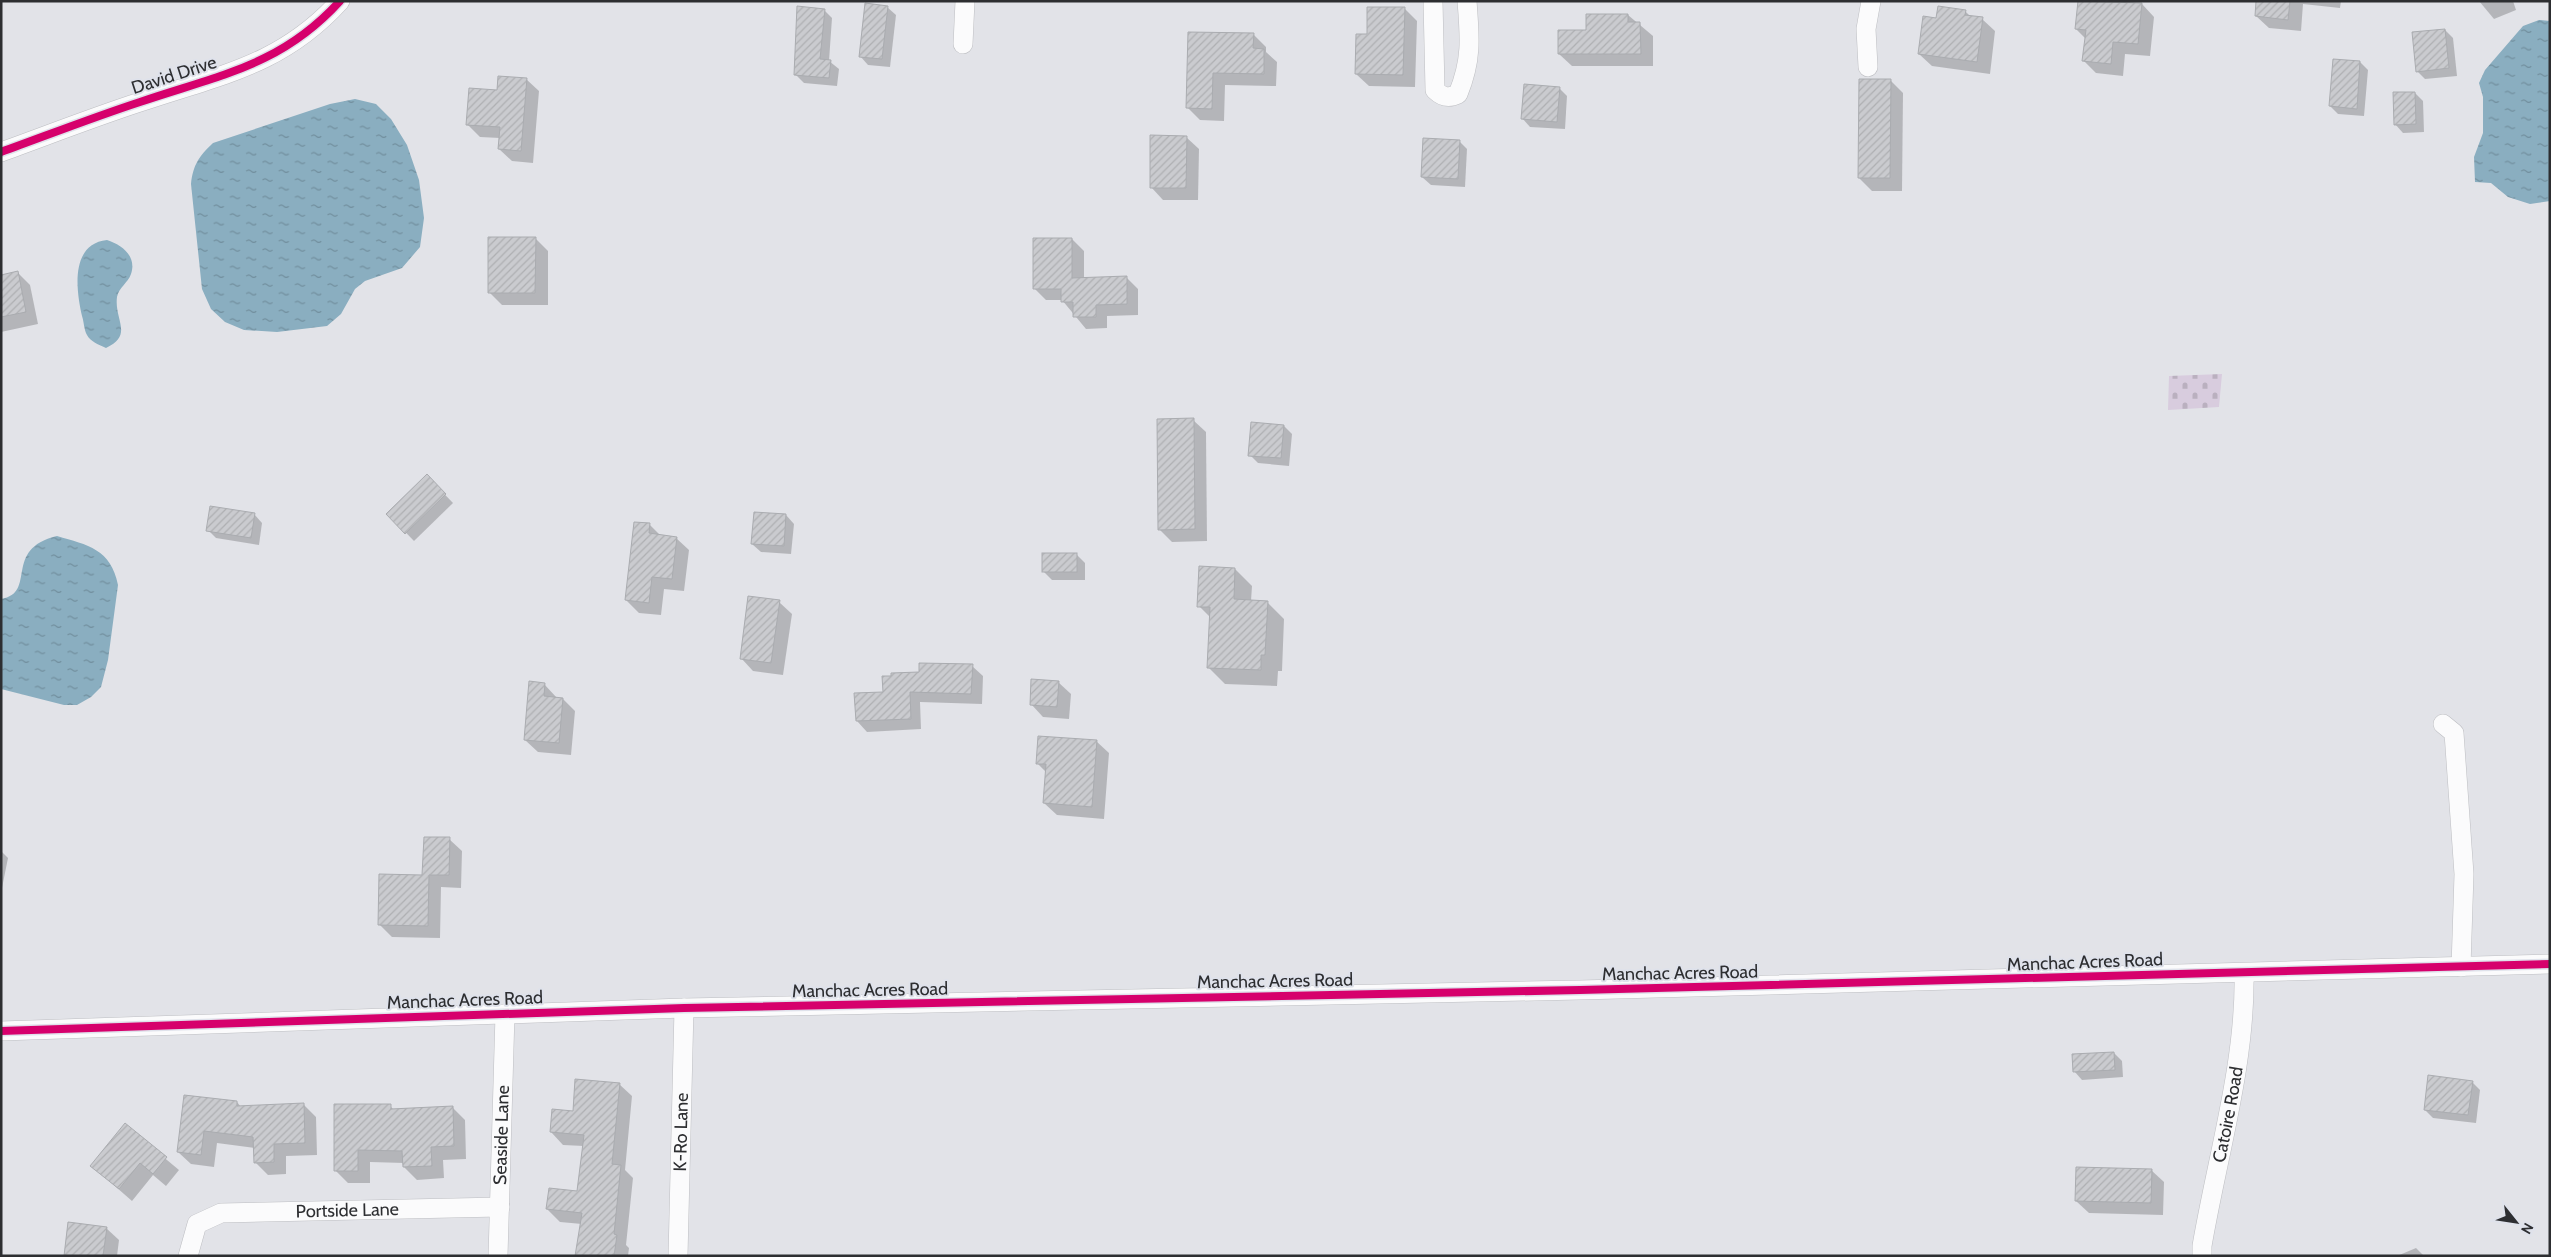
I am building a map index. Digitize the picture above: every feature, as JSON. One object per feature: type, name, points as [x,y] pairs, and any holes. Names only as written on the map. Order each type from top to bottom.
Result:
[{"type":"street","name":"David Drive","points":[[1,152],[120,109],[257,63],[299,40],[340,1]]},
{"type":"street","points":[[963,44],[965,1]]},
{"type":"street","points":[[1433,1],[1435,90],[1441,96],[1451,97],[1458,94],[1467,71],[1470,34],[1466,1]]},
{"type":"street","points":[[1868,67],[1866,29],[1871,1]]},
{"type":"street","points":[[2443,724],[2454,733],[2460,796],[2464,874],[2460,967]]},
{"type":"street","name":"Manchac Acres Road","points":[[1,1031],[684,1008],[1580,990],[2550,964]]},
{"type":"street","name":"Catoire Road","points":[[2202,1256],[2245,1004],[2244,973]]},
{"type":"street","name":"K-Ro Lane","points":[[678,1256],[684,1008]]},
{"type":"street","name":"Seaside Lane","points":[[498,1256],[505,1014]]},
{"type":"street","name":"Portside Lane","points":[[188,1256],[197,1224],[221,1213],[500,1207]]},
{"type":"green space","points":[[2222,374],[2219,407],[2168,410],[2169,376]]},
{"type":"water","points":[[2539,20],[2550,21],[2550,201],[2530,204],[2508,197],[2491,183],[2475,182],[2474,157],[2483,133],[2483,97],[2479,83],[2485,70],[2523,26]]},
{"type":"water","points":[[355,99],[376,104],[391,119],[407,145],[419,180],[424,218],[420,247],[402,268],[365,281],[355,289],[341,314],[327,326],[277,332],[244,330],[225,322],[211,309],[202,289],[191,184],[193,171],[198,161],[213,143],[330,104]]},
{"type":"water","points":[[107,240],[127,252],[132,262],[132,268],[130,277],[117,297],[121,332],[119,338],[106,348],[92,341],[86,333],[78,294],[78,270],[81,259],[87,250],[95,243]]},
{"type":"water","points":[[57,536],[79,542],[104,556],[115,573],[118,585],[108,660],[101,687],[91,697],[77,705],[64,705],[1,689],[1,599],[12,595],[18,588],[25,560],[30,550],[40,542]]},
{"type":"building","points":[[2078,1],[2142,3],[2138,44],[2113,42],[2111,64],[2082,61],[2086,30],[2075,29]]},
{"type":"building","points":[[2256,1],[2290,1],[2288,20],[2255,16]]},
{"type":"building","points":[[865,3],[888,6],[882,59],[859,57]]},
{"type":"building","points":[[797,6],[825,9],[820,59],[831,60],[829,78],[794,75]]},
{"type":"building","points":[[1938,6],[1966,10],[1965,15],[1983,17],[1977,62],[1918,54],[1923,16],[1936,18]]},
{"type":"building","points":[[1367,7],[1405,7],[1403,75],[1355,74],[1356,34],[1367,34]]},
{"type":"building","points":[[1586,14],[1628,14],[1628,22],[1640,22],[1641,54],[1558,54],[1558,30],[1586,30]]},
{"type":"building","points":[[2445,29],[2449,68],[2416,72],[2412,32]]},
{"type":"building","points":[[1188,32],[1254,33],[1253,48],[1264,49],[1264,74],[1213,73],[1212,109],[1186,108]]},
{"type":"building","points":[[2333,59],[2360,61],[2357,109],[2329,106]]},
{"type":"building","points":[[498,76],[527,78],[521,151],[498,149],[500,127],[466,125],[469,88],[497,90]]},
{"type":"building","points":[[1859,79],[1891,79],[1890,178],[1858,178]]},
{"type":"building","points":[[1524,84],[1560,87],[1557,122],[1521,119]]},
{"type":"building","points":[[2393,92],[2415,92],[2416,124],[2394,125]]},
{"type":"building","points":[[1150,135],[1187,136],[1186,188],[1150,188]]},
{"type":"building","points":[[1423,138],[1460,140],[1458,179],[1421,177]]},
{"type":"building","points":[[488,237],[536,237],[535,293],[488,293]]},
{"type":"building","points":[[1033,238],[1072,238],[1072,278],[1127,276],[1127,304],[1096,305],[1096,317],[1073,317],[1073,302],[1061,302],[1061,289],[1033,289]]},
{"type":"building","points":[[18,271],[26,312],[1,317],[1,275]]},
{"type":"building","points":[[1194,418],[1195,529],[1158,530],[1157,419]]},
{"type":"building","points":[[1251,422],[1284,425],[1281,458],[1248,456]]},
{"type":"building","points":[[427,474],[446,494],[405,534],[386,514]]},
{"type":"building","points":[[210,506],[255,513],[251,538],[206,531]]},
{"type":"building","points":[[754,512],[786,514],[784,546],[751,544]]},
{"type":"building","points":[[634,522],[650,523],[649,533],[677,537],[672,579],[652,577],[649,603],[625,600]]},
{"type":"building","points":[[1042,553],[1077,553],[1077,572],[1042,572]]},
{"type":"building","points":[[1199,566],[1235,568],[1234,599],[1268,601],[1265,655],[1261,655],[1261,670],[1207,668],[1210,607],[1197,607]]},
{"type":"building","points":[[748,596],[780,600],[771,663],[740,659]]},
{"type":"building","points":[[919,663],[973,664],[971,694],[910,692],[911,719],[856,721],[854,693],[883,692],[882,676],[891,676],[891,673],[919,672]]},
{"type":"building","points":[[1031,679],[1059,681],[1057,707],[1030,705]]},
{"type":"building","points":[[529,681],[545,683],[544,696],[563,698],[559,743],[524,740]]},
{"type":"building","points":[[1038,736],[1097,740],[1092,807],[1043,803],[1046,764],[1036,764]]},
{"type":"building","points":[[424,837],[450,837],[449,875],[429,875],[428,926],[378,925],[379,874],[422,875]]},
{"type":"building","points":[[2114,1052],[2115,1070],[2073,1072],[2072,1054]]},
{"type":"building","points":[[2428,1075],[2473,1081],[2468,1115],[2424,1110]]},
{"type":"building","points":[[575,1079],[620,1083],[612,1164],[621,1165],[614,1234],[617,1235],[614,1256],[575,1256],[582,1213],[546,1209],[549,1188],[577,1191],[584,1135],[550,1132],[552,1109],[573,1111]]},
{"type":"building","points":[[184,1095],[237,1101],[237,1106],[304,1103],[305,1143],[274,1144],[274,1162],[254,1163],[253,1137],[204,1131],[201,1155],[177,1152]]},
{"type":"building","points":[[334,1104],[391,1104],[391,1109],[453,1106],[454,1146],[431,1147],[432,1166],[403,1167],[402,1151],[358,1150],[358,1171],[334,1171]]},
{"type":"building","points":[[125,1123],[167,1157],[153,1174],[140,1163],[119,1189],[90,1166]]},
{"type":"building","points":[[2076,1167],[2152,1169],[2151,1203],[2075,1201]]},
{"type":"building","points":[[68,1222],[107,1227],[103,1256],[64,1256]]},
{"type":"cycle path","points":[[1,152],[105,114],[248,66],[295,40],[318,23],[340,1]]},
{"type":"cycle path","points":[[1,1031],[684,1008],[1580,990],[2550,964]]}]
